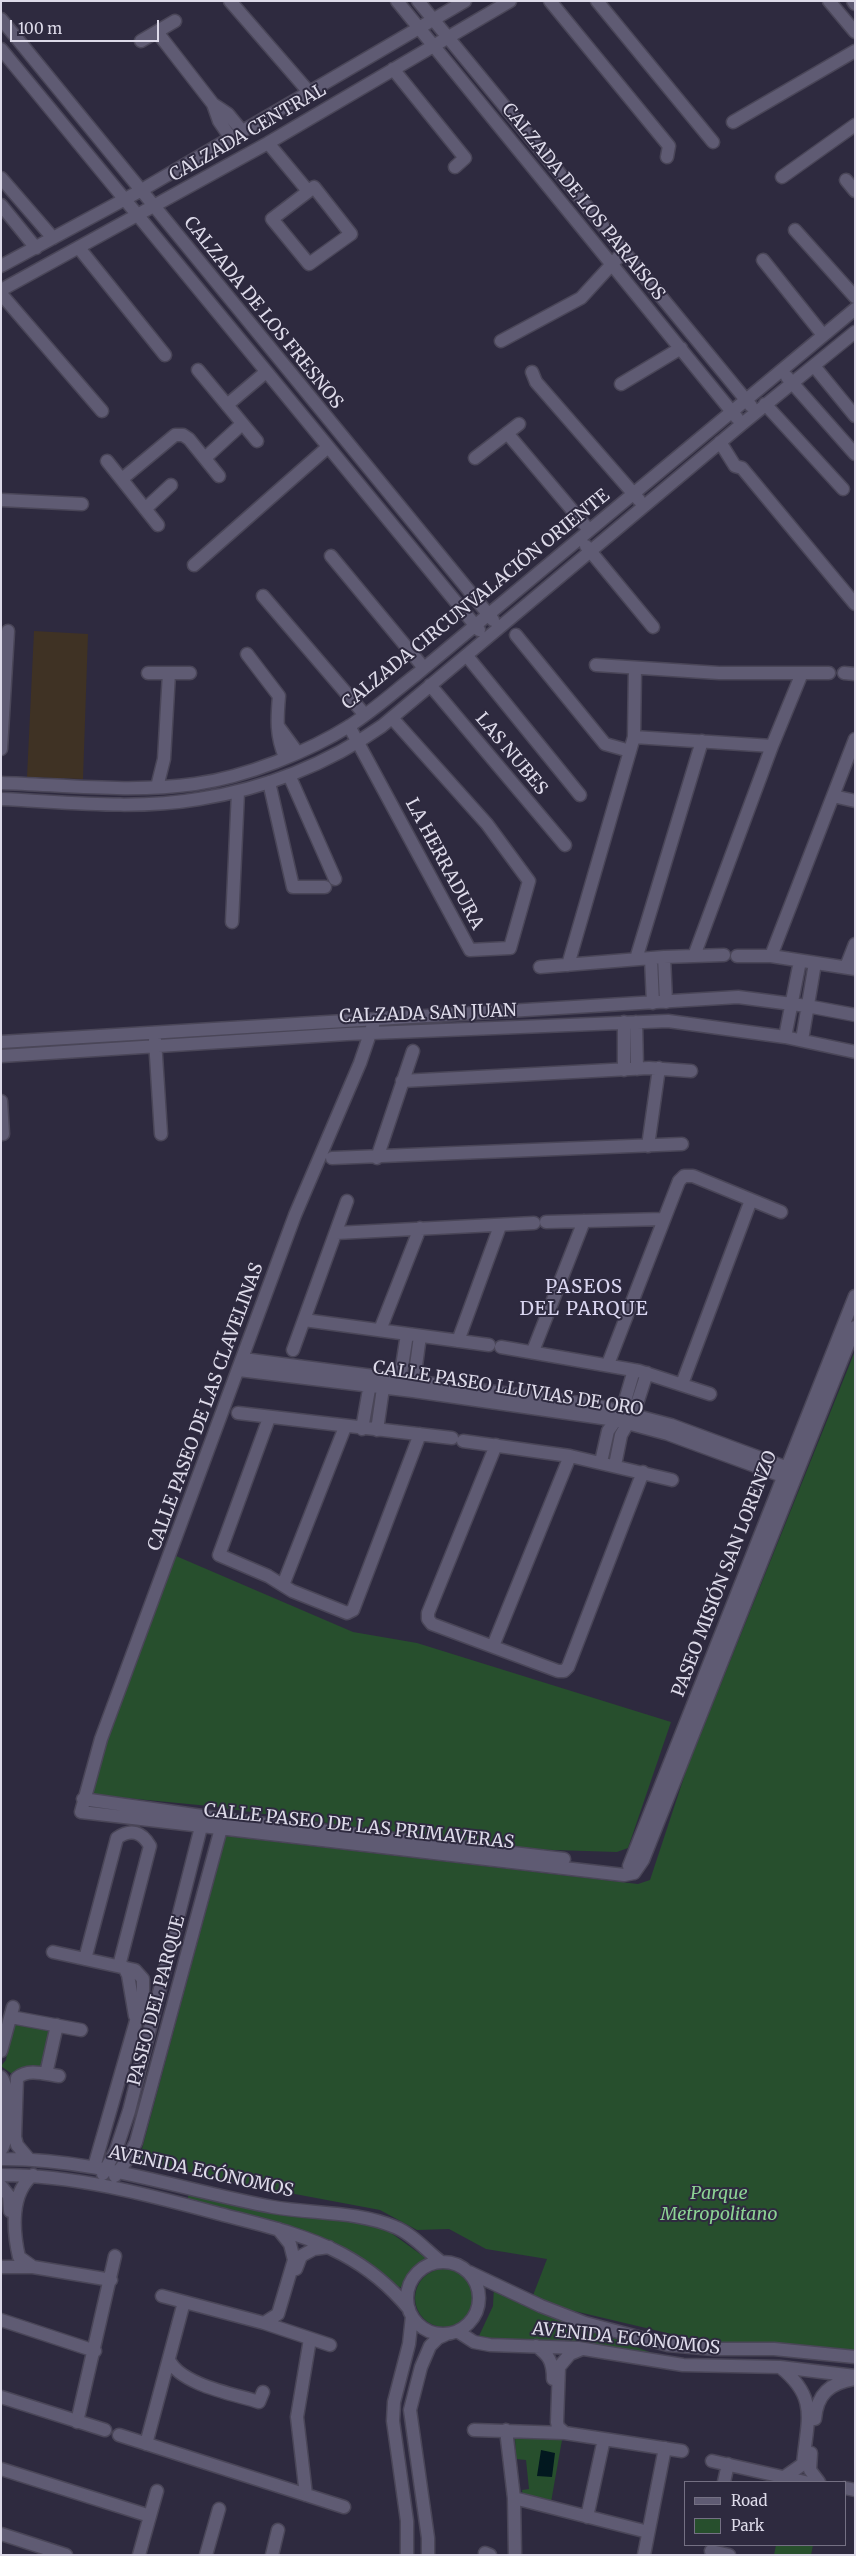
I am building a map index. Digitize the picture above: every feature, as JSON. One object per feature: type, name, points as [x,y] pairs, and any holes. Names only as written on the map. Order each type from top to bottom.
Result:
[{"type":"street","points":[[230,1],[309,92]]},
{"type":"street","name":"CALZADA DE LOS PARAISOS","points":[[397,1],[610,265],[681,348],[742,424]]},
{"type":"street","name":"CALZADA DE LOS PARAISOS","points":[[418,1],[746,399],[761,408],[843,489]]},
{"type":"street","name":"CALZADA CENTRAL","points":[[1,266],[140,191],[465,1]]},
{"type":"street","name":"CALZADA CENTRAL","points":[[1,290],[268,143],[510,1]]},
{"type":"street","points":[[550,1],[669,146],[667,157]]},
{"type":"street","points":[[597,1],[713,142]]},
{"type":"street","points":[[829,1],[855,32]]},
{"type":"street","name":"CALZADA DE LOS FRESNOS","points":[[1,19],[153,208],[499,627]]},
{"type":"street","points":[[141,42],[175,21]]},
{"type":"street","points":[[157,32],[213,104],[228,114],[242,131]]},
{"type":"street","name":"CALZADA DE LOS FRESNOS","points":[[1,49],[486,638]]},
{"type":"street","points":[[733,122],[855,51]]},
{"type":"street","points":[[393,69],[465,158],[455,167]]},
{"type":"street","points":[[213,104],[219,122],[230,138]]},
{"type":"street","points":[[782,177],[855,125]]},
{"type":"street","points":[[268,143],[308,191]]},
{"type":"street","points":[[1,178],[53,238]]},
{"type":"street","points":[[846,180],[855,190]]},
{"type":"street","points":[[314,187],[351,234],[309,264],[272,218],[308,191],[314,187]]},
{"type":"street","points":[[1,205],[36,248]]},
{"type":"street","points":[[795,230],[855,296]]},
{"type":"street","points":[[79,248],[164,355]]},
{"type":"street","points":[[501,342],[581,298],[624,251]]},
{"type":"street","points":[[763,260],[823,335]]},
{"type":"street","points":[[1,294],[102,411]]},
{"type":"street","name":"CALZADA CIRCUNVALACIÓN ORIENTE","points":[[1,783],[163,787],[196,784],[232,776],[285,757],[349,726],[424,668],[823,335],[854,312]]},
{"type":"street","name":"CALZADA CIRCUNVALACIÓN ORIENTE","points":[[1,799],[83,803],[158,803],[198,800],[238,792],[289,775],[360,742],[467,656],[644,506],[724,446],[742,424],[855,332]]},
{"type":"street","points":[[621,384],[681,348]]},
{"type":"street","points":[[814,366],[855,416]]},
{"type":"street","points":[[198,370],[257,442]]},
{"type":"street","points":[[781,370],[855,454]]},
{"type":"street","points":[[227,405],[266,372]]},
{"type":"street","points":[[532,372],[536,382],[644,506]]},
{"type":"street","points":[[313,429],[327,418]]},
{"type":"street","points":[[205,458],[242,424]]},
{"type":"street","points":[[475,458],[519,424]]},
{"type":"street","points":[[507,432],[589,530]]},
{"type":"street","points":[[122,480],[175,435],[183,434],[219,476]]},
{"type":"street","points":[[724,446],[735,466],[742,468],[855,604]]},
{"type":"street","points":[[194,565],[328,447]]},
{"type":"street","points":[[107,461],[158,525]]},
{"type":"street","points":[[145,509],[171,486]]},
{"type":"street","points":[[1,500],[82,504]]},
{"type":"street","points":[[380,510],[394,500]]},
{"type":"street","points":[[579,539],[653,628]]},
{"type":"street","points":[[331,556],[424,668]]},
{"type":"street","points":[[263,596],[365,715]]},
{"type":"street","points":[[1,749],[8,631]]},
{"type":"street","points":[[516,635],[605,744],[630,751]]},
{"type":"street","points":[[247,654],[279,696],[276,724],[279,743],[285,757]]},
{"type":"street","points":[[467,656],[580,795]]},
{"type":"street","points":[[596,665],[719,673],[830,673]]},
{"type":"street","points":[[568,965],[634,737],[635,668]]},
{"type":"street","points":[[148,674],[190,672]]},
{"type":"street","points":[[163,787],[169,673]]},
{"type":"street","points":[[694,956],[772,746],[802,673]]},
{"type":"street","name":"LAS NUBES","points":[[430,685],[565,845]]},
{"type":"street","name":"LA HERRADURA","points":[[349,726],[360,742],[470,950],[510,948],[529,881],[486,824],[392,718]]},
{"type":"street","points":[[276,724],[297,752]]},
{"type":"street","points":[[634,737],[772,746]]},
{"type":"street","points":[[770,956],[855,739]]},
{"type":"street","points":[[636,959],[702,741]]},
{"type":"street","points":[[269,782],[293,888],[330,883],[289,775]]},
{"type":"street","points":[[83,803],[84,786]]},
{"type":"street","points":[[232,922],[238,792]]},
{"type":"street","points":[[833,796],[855,802]]},
{"type":"street","points":[[540,967],[658,957],[770,956],[850,968],[855,944]]},
{"type":"street","points":[[658,957],[660,1002]]},
{"type":"street","points":[[785,1037],[800,961]]},
{"type":"street","points":[[802,1040],[815,963]]},
{"type":"street","name":"CALZADA SAN JUAN","points":[[1,1042],[738,997],[807,1006],[855,1015]]},
{"type":"street","points":[[685,1022],[687,1000]]},
{"type":"street","points":[[540,1010],[541,1026]]},
{"type":"street","name":"CALLE PASEO DE LAS CLAVELINAS","points":[[82,1806],[102,1739],[295,1215],[371,1034],[375,1019]]},
{"type":"street","points":[[630,1022],[630,1070]]},
{"type":"street","name":"CALZADA SAN JUAN","points":[[1,1056],[371,1034],[630,1022],[685,1022],[802,1040],[855,1052]]},
{"type":"street","points":[[154,1033],[161,1134]]},
{"type":"street","points":[[377,1158],[413,1051]]},
{"type":"street","points":[[648,1146],[659,1068]]},
{"type":"street","points":[[402,1081],[659,1068],[691,1071]]},
{"type":"street","points":[[1,1101],[4,1134]]},
{"type":"street","points":[[332,1158],[377,1158],[682,1144]]},
{"type":"street","points":[[608,1364],[679,1181],[684,1176],[693,1176],[781,1212]]},
{"type":"street","points":[[682,1384],[751,1200]]},
{"type":"street","points":[[293,1350],[347,1202]]},
{"type":"street","points":[[336,1233],[664,1219]]},
{"type":"street","points":[[532,1351],[584,1221]]},
{"type":"street","points":[[458,1341],[500,1226]]},
{"type":"street","points":[[380,1330],[420,1228]]},
{"type":"street","name":"PASEO MISIÓN SAN LORENZO","points":[[631,1869],[643,1860],[790,1474],[855,1296]]},
{"type":"street","points":[[304,1320],[532,1351],[608,1364],[647,1373],[710,1394]]},
{"type":"street","name":"PASEO MISIÓN SAN LORENZO","points":[[790,1474],[855,1327]]},
{"type":"street","points":[[399,1384],[406,1334]]},
{"type":"street","points":[[413,1385],[420,1336]]},
{"type":"street","name":"CALLE PASEO LLUVIAS DE ORO","points":[[241,1364],[399,1384],[524,1394],[625,1417],[668,1434],[790,1474]]},
{"type":"street","points":[[615,1465],[634,1370]]},
{"type":"street","points":[[601,1462],[608,1432],[625,1417],[647,1373]]},
{"type":"street","points":[[362,1429],[377,1381]]},
{"type":"street","points":[[377,1381],[377,1430]]},
{"type":"street","points":[[238,1413],[362,1429],[420,1434],[570,1456],[615,1465],[672,1480]]},
{"type":"street","points":[[269,1418],[219,1555],[268,1576],[292,1591],[347,1613],[353,1610],[420,1434]]},
{"type":"street","points":[[283,1585],[345,1427]]},
{"type":"street","points":[[496,1445],[428,1613],[428,1619],[432,1624],[558,1671],[564,1671],[568,1666],[643,1472]]},
{"type":"street","points":[[493,1646],[570,1456]]},
{"type":"street","name":"CALLE PASEO DE LAS PRIMAVERAS","points":[[82,1806],[624,1875],[631,1869]]},
{"type":"street","name":"PASEO DEL PARQUE","points":[[106,2168],[116,2150],[129,2111],[203,1822]]},
{"type":"street","name":"PASEO DEL PARQUE","points":[[106,2168],[127,2160],[136,2142],[176,2000],[222,1824]]},
{"type":"street","points":[[53,1952],[122,1967],[150,1846],[146,1839],[134,1832],[128,1832],[117,1838],[85,1958]]},
{"type":"street","name":"PASEO DEL PARQUE","points":[[103,2185],[143,1994],[143,1978],[135,1970],[122,1967]]},
{"type":"street","points":[[159,1997],[176,2000]]},
{"type":"street","points":[[1,2051],[12,2012],[81,2030]]},
{"type":"street","points":[[46,2074],[57,2025]]},
{"type":"street","points":[[8,2079],[30,2072],[59,2076]]},
{"type":"street","points":[[1,2150],[6,2138],[8,2079]]},
{"type":"street","points":[[8,2079],[17,2145],[28,2158]]},
{"type":"street","name":"AVENIDA ECÓNOMOS","points":[[1,2159],[28,2158],[106,2168],[145,2180],[217,2197],[304,2213],[365,2216],[398,2227],[440,2262]]},
{"type":"street","name":"AVENIDA ECÓNOMOS","points":[[1,2175],[33,2175],[103,2185],[278,2229],[329,2247],[370,2272],[410,2313]]},
{"type":"street","points":[[33,2175],[23,2185],[17,2196],[16,2228],[19,2257],[34,2267]]},
{"type":"street","points":[[1,2186],[9,2196],[11,2228],[9,2257],[5,2266],[34,2267],[111,2280]]},
{"type":"street","points":[[278,2229],[298,2256],[284,2317],[288,2332]]},
{"type":"street","points":[[264,2323],[278,2314],[298,2256],[314,2249],[329,2247]]},
{"type":"street","points":[[77,2422],[95,2351],[115,2256]]},
{"type":"street","points":[[407,2555],[407,2521],[393,2421],[394,2402],[409,2344],[410,2313],[407,2300],[410,2282],[422,2268],[440,2262],[454,2263],[469,2272],[479,2290],[480,2300],[473,2319],[452,2333],[438,2338],[430,2346],[421,2367],[410,2410],[428,2538],[428,2555]]},
{"type":"street","name":"AVENIDA ECÓNOMOS","points":[[469,2272],[541,2306],[585,2323],[668,2345],[706,2349],[774,2349],[855,2357]]},
{"type":"street","points":[[162,2296],[264,2323],[330,2345]]},
{"type":"street","points":[[146,2444],[184,2302]]},
{"type":"street","points":[[410,2313],[427,2330],[452,2333]]},
{"type":"street","points":[[1,2320],[95,2351]]},
{"type":"street","name":"AVENIDA ECÓNOMOS","points":[[452,2333],[474,2342],[490,2345],[582,2349],[705,2366],[780,2367],[855,2377]]},
{"type":"street","points":[[306,2495],[297,2417],[310,2339]]},
{"type":"street","points":[[536,2346],[549,2357],[553,2367],[550,2422],[540,2431]]},
{"type":"street","points":[[565,2433],[558,2427],[556,2422],[560,2367],[570,2354],[582,2349]]},
{"type":"street","points":[[705,2366],[706,2349]]},
{"type":"street","points":[[169,2360],[175,2371],[186,2378],[260,2402],[263,2392]]},
{"type":"street","points":[[780,2367],[799,2384],[809,2405],[803,2464],[782,2478]]},
{"type":"street","points":[[818,2481],[812,2475],[809,2465],[818,2399],[836,2384],[855,2377]]},
{"type":"street","points":[[162,2385],[173,2380],[186,2378]]},
{"type":"street","points":[[1,2398],[105,2430]]},
{"type":"street","points":[[474,2430],[565,2433],[682,2451]]},
{"type":"street","points":[[506,2430],[514,2498],[516,2555]]},
{"type":"street","points":[[118,2435],[344,2507]]},
{"type":"street","points":[[587,2517],[604,2439]]},
{"type":"street","points":[[644,2555],[665,2448]]},
{"type":"street","points":[[712,2461],[799,2481]]},
{"type":"street","points":[[724,2481],[728,2464]]},
{"type":"street","points":[[1,2468],[150,2516]]},
{"type":"street","points":[[139,2555],[158,2491]]},
{"type":"street","points":[[514,2498],[648,2532]]},
{"type":"street","points":[[206,2555],[219,2509]]},
{"type":"street","points":[[272,2555],[278,2530]]},
{"type":"street","points":[[1,2534],[66,2555]]},
{"type":"street","points":[[711,2550],[729,2555]]},
{"type":"shaded area","points":[[34,631],[88,634],[83,779],[27,777]]},
{"type":"green space","name":"Parque Metropolitano","points":[[855,1351],[855,2355],[705,2342],[570,2310],[532,2298],[547,2259],[486,2249],[449,2229],[417,2230],[380,2210],[231,2182],[139,2160],[226,1836],[638,1884],[650,1880],[687,1768]]},
{"type":"green space","points":[[176,1556],[353,1632],[417,1643],[671,1722],[628,1848],[617,1852],[523,1849],[209,1806],[85,1794]]},
{"type":"green space","points":[[12,2023],[52,2028],[43,2071],[23,2070],[12,2074],[1,2066],[6,2060]]},
{"type":"green space","points":[[189,2192],[380,2225],[430,2261],[415,2268],[404,2288],[395,2286],[371,2267],[187,2202]]},
{"type":"green space","points":[[438,2269],[450,2269],[460,2273],[469,2282],[473,2304],[465,2319],[450,2327],[438,2327],[428,2323],[419,2314],[415,2304],[415,2292],[419,2282],[428,2273]]},
{"type":"green space","points":[[494,2286],[570,2322],[660,2356],[478,2338],[493,2306]]},
{"type":"green space","points":[[515,2438],[562,2440],[551,2502],[523,2496],[522,2490],[529,2489],[526,2460],[516,2459]]},
{"type":"green space","points":[[776,2546],[813,2546],[811,2555],[774,2555]]},
{"type":"water","points":[[541,2450],[555,2453],[552,2477],[537,2476]]},
{"type":"district","name":"PASEOS DEL PARQUE","points":[[584,1299]]}]
